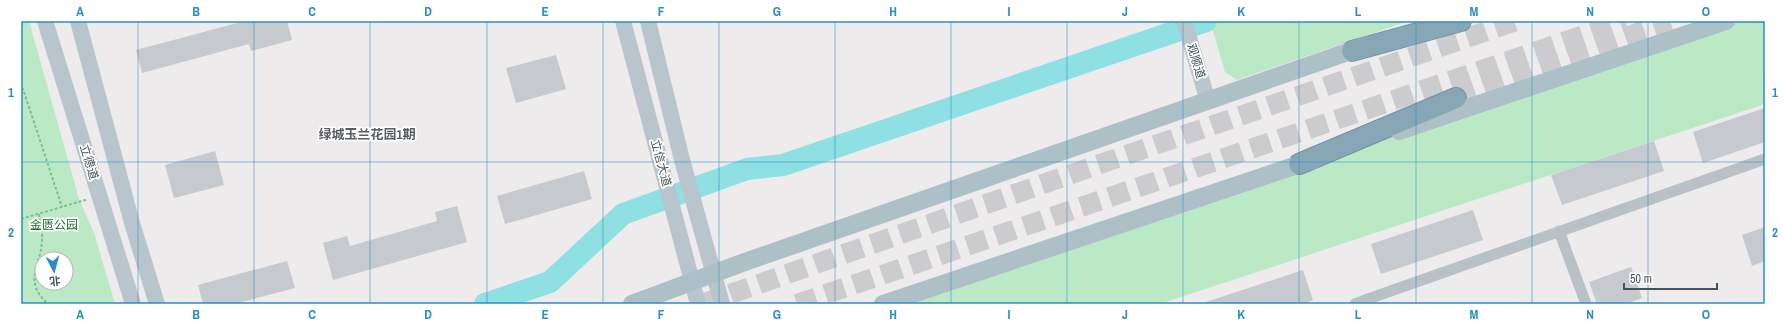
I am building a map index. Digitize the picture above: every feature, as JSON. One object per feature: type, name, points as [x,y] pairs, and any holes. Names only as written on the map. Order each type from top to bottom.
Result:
[{"type":"highway","points":[[1352,50],[1461,21]]},
{"type":"highway","points":[[1299,164],[1456,98]]},
{"type":"main road","points":[[632,304],[742,263],[1352,50],[1442,21]]},
{"type":"main road","points":[[883,304],[1726,21]]},
{"type":"street","name":"立德道","points":[[45,21],[133,304]]},
{"type":"street","name":"立德道","points":[[78,21],[132,223],[157,304]]},
{"type":"street","name":"立信大道","points":[[623,21],[679,227],[698,304]]},
{"type":"street","name":"立信大道","points":[[648,21],[682,160],[722,304]]},
{"type":"street","name":"观顺道","points":[[1184,21],[1192,39],[1211,100]]},
{"type":"street","name":"观顺道","points":[[1189,21],[1192,39]]},
{"type":"street","points":[[1355,304],[1368,302],[1558,232],[1765,160]]},
{"type":"street","points":[[1558,232],[1586,304]]},
{"type":"path","points":[[21,89],[23,89],[62,207]]},
{"type":"path","points":[[21,219],[85,200],[88,207]]},
{"type":"path","points":[[39,214],[42,241],[34,274],[38,294],[48,304]]},
{"type":"green space","name":"金匮公园","points":[[21,21],[29,21],[79,199],[94,233],[115,304],[21,304]]},
{"type":"green space","points":[[1210,21],[1409,21],[1237,80],[1225,72]]},
{"type":"green space","points":[[1732,21],[1765,21],[1765,104],[1160,304],[896,304]]},
{"type":"building","points":[[245,21],[287,21],[292,40],[251,51],[249,44],[142,73],[136,50]]},
{"type":"building","points":[[556,55],[566,89],[516,103],[506,68]]},
{"type":"building","points":[[1765,108],[1765,142],[1703,163],[1693,132]]},
{"type":"building","points":[[1654,141],[1664,171],[1562,205],[1551,175]]},
{"type":"building","points":[[215,151],[224,185],[174,198],[165,165]]},
{"type":"building","points":[[584,171],[592,199],[505,224],[497,196]]},
{"type":"building","points":[[457,206],[467,242],[333,280],[323,243],[347,236],[350,246],[437,221],[435,212]]},
{"type":"building","points":[[1473,210],[1483,240],[1381,274],[1371,244]]},
{"type":"building","points":[[1765,227],[1765,261],[1752,266],[1742,235]]},
{"type":"building","points":[[287,261],[295,288],[234,304],[203,304],[198,285]]},
{"type":"building","points":[[1631,267],[1642,298],[1626,304],[1597,304],[1589,282]]},
{"type":"building","points":[[1303,270],[1313,300],[1303,304],[1206,304],[1206,302]]},
{"type":"waterway","points":[[485,304],[550,282],[623,214],[747,169],[783,165],[1206,21]]},
{"type":"tunnel","points":[[702,304],[1100,164],[1516,21]]},
{"type":"tunnel","points":[[797,304],[1625,21]]},
{"type":"tunnel","points":[[1456,98],[1670,21]]},
{"type":"district","name":"绿城玉兰花园1期","points":[[367,134]]}]
